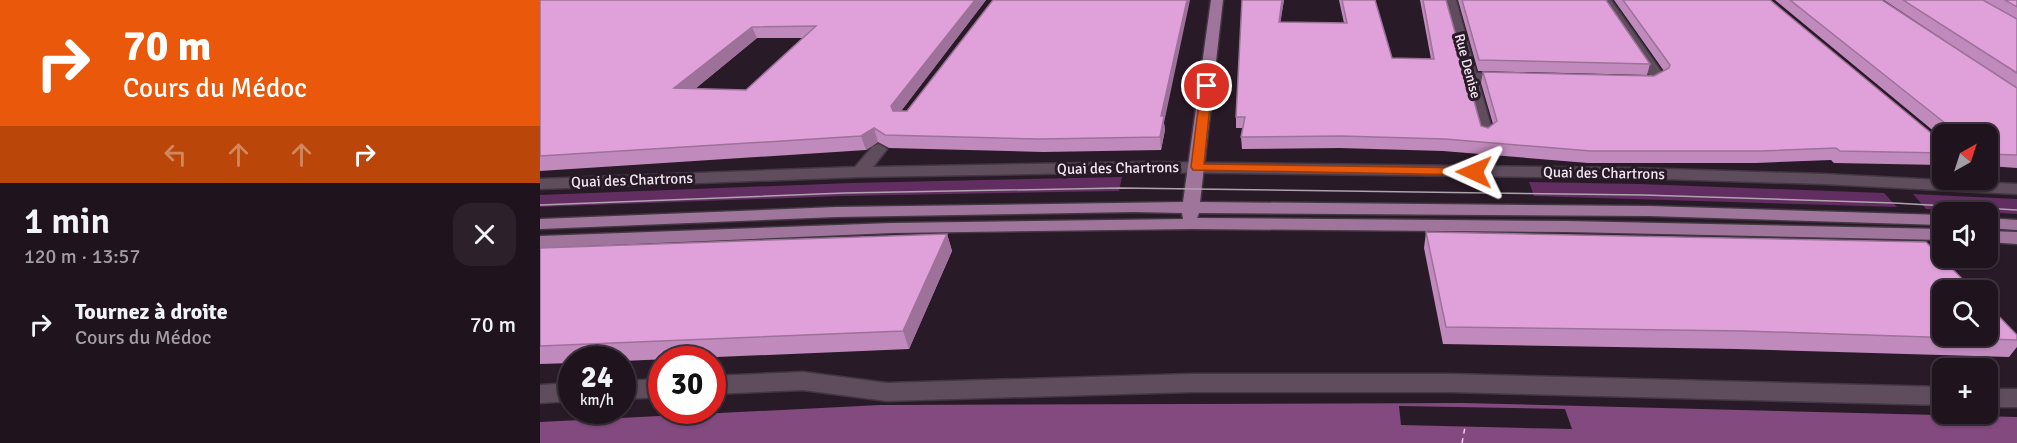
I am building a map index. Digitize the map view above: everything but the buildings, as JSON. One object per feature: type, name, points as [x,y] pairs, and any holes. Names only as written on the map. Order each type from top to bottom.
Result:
[{"type":"main road","points":[[1190,216],[1217,0]]},
{"type":"main road","points":[[540,242],[1190,216],[1649,211],[1932,220]]},
{"type":"main road","points":[[540,224],[837,212],[1190,216],[1932,236]]},
{"type":"main road","points":[[1998,225],[2016,229]]},
{"type":"main road","points":[[1998,234],[2016,229]]},
{"type":"street","name":"Rue Denise","points":[[1450,0],[1485,133]]},
{"type":"street","points":[[1605,0],[1658,77],[1651,81],[1619,81]]},
{"type":"street","points":[[1471,77],[1516,78]]},
{"type":"street","points":[[860,172],[879,149]]},
{"type":"street","points":[[1491,154],[1496,172]]},
{"type":"street","name":"Quai des Chartrons","points":[[540,184],[860,172],[1197,167],[1932,182]]},
{"type":"street","name":"Quai des Chartrons","points":[[1998,186],[2017,189]]},
{"type":"street","points":[[726,384],[803,381],[887,392],[1191,383],[1451,383],[1932,396]]},
{"type":"street","points":[[540,394],[558,393]]},
{"type":"street","points":[[1998,398],[2017,398]]},
{"type":"shaded area","points":[[1122,177],[1119,191],[842,196],[540,207],[540,195],[851,183]]},
{"type":"shaded area","points":[[1529,182],[1884,193],[1897,207],[1534,196]]},
{"type":"shaded area","points":[[1913,194],[2017,199],[2017,214],[1998,213],[1998,202],[1932,202],[1932,209],[1926,209]]},
{"type":"shaded area","points":[[1463,403],[1932,415],[1932,424],[1998,424],[1998,417],[2017,417],[2017,443],[540,443],[540,422],[636,424],[636,417],[648,417],[648,424],[726,424],[726,413],[880,405]]},
{"type":"pier","points":[[1399,406],[1565,409],[1572,429],[1401,425]]},
{"type":"ferry route","points":[[1462,443],[1465,427]]},
{"type":"tram line","points":[[540,205],[844,193],[1120,188],[1643,195],[1894,203],[2017,210]]},
{"type":"route","points":[[1207,86],[1197,167],[1474,172]]}]
